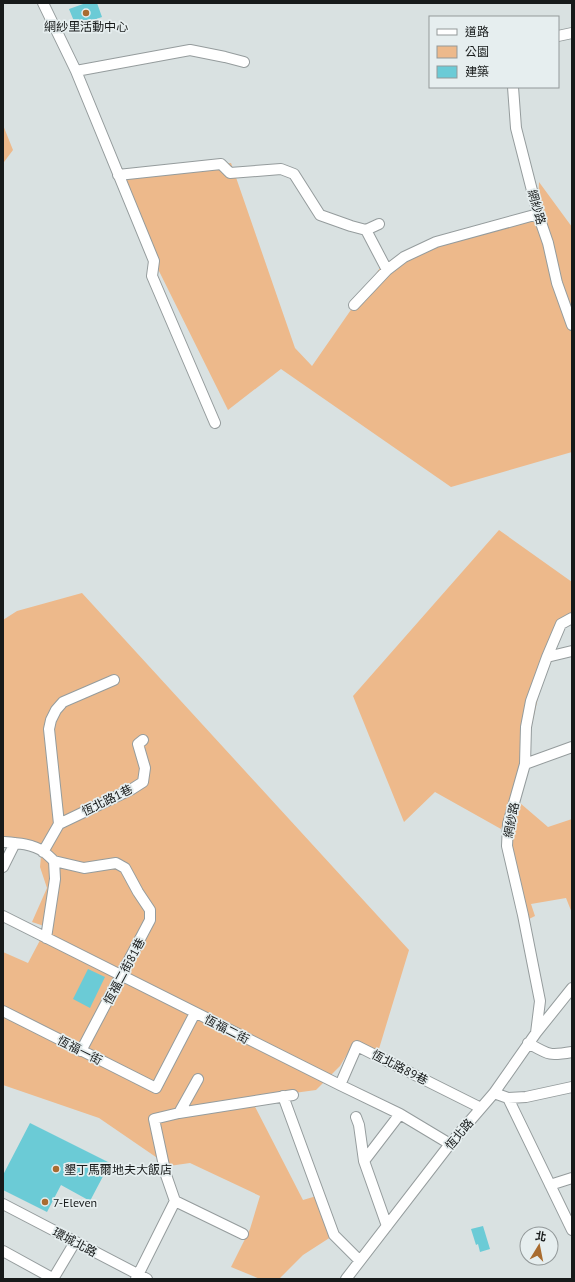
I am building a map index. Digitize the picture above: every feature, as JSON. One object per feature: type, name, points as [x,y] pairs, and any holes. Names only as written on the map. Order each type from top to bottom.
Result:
[{"type":"street","points":[[43,3],[76,71],[154,260],[152,276],[214,423]]},
{"type":"street","points":[[559,36],[572,33]]},
{"type":"street","points":[[76,71],[190,50],[244,62]]},
{"type":"street","name":"網紗路","points":[[513,88],[516,128],[538,214],[548,243],[557,282],[572,325]]},
{"type":"street","points":[[118,175],[221,164],[230,173],[281,169],[294,174],[320,215],[366,230],[379,224]]},
{"type":"street","points":[[354,306],[387,270],[404,257],[436,242],[538,214]]},
{"type":"street","points":[[366,230],[387,270]]},
{"type":"street","name":"網紗路","points":[[536,1032],[540,1002],[523,915],[507,846],[508,824],[525,764],[526,727],[530,708],[547,657],[561,624],[572,618]]},
{"type":"street","points":[[547,657],[572,651]]},
{"type":"street","points":[[43,852],[59,824],[49,729],[51,720],[56,710],[63,702],[114,680]]},
{"type":"street","name":"恆北路1巷","points":[[59,824],[132,790],[143,782],[145,768],[138,744],[143,740]]},
{"type":"street","points":[[525,764],[572,747]]},
{"type":"street","points":[[3,842],[33,847],[43,852],[54,861],[55,879],[46,938]]},
{"type":"street","points":[[3,868],[16,843]]},
{"type":"street","name":"恆福二街81巷","points":[[54,861],[84,868],[116,863],[124,868],[150,910],[150,920],[82,1051]]},
{"type":"street","name":"恆福二街","points":[[3,916],[400,1114],[450,1144]]},
{"type":"street","name":"恆北路","points":[[346,1279],[450,1144],[494,1093],[536,1032],[572,988]]},
{"type":"street","name":"恆福一街","points":[[3,1011],[156,1088],[195,1012]]},
{"type":"street","points":[[528,1043],[546,1053],[554,1055],[572,1052]]},
{"type":"street","name":"恆北路89巷","points":[[340,1085],[357,1046],[481,1108]]},
{"type":"street","points":[[179,1113],[198,1079]]},
{"type":"street","points":[[494,1093],[508,1098],[526,1097],[572,1086]]},
{"type":"street","points":[[141,1278],[175,1201],[166,1175],[154,1119],[179,1113],[288,1095],[334,1235],[360,1261]]},
{"type":"street","points":[[508,1098],[572,1230]]},
{"type":"street","points":[[364,1161],[400,1114]]},
{"type":"street","points":[[356,1117],[359,1125],[364,1161],[387,1226]]},
{"type":"street","points":[[550,1185],[572,1178]]},
{"type":"street","points":[[175,1201],[243,1234]]},
{"type":"street","name":"環城北路","points":[[3,1204],[141,1278]]},
{"type":"street","points":[[3,1251],[53,1279],[75,1242]]},
{"type":"green space","points":[[3,125],[13,150],[3,165]]},
{"type":"green space","points":[[231,163],[295,348],[312,366],[382,265],[422,244],[538,210],[539,182],[572,227],[572,452],[451,487],[281,369],[228,410],[154,261],[118,175]]},
{"type":"green space","points":[[499,530],[572,582],[572,618],[561,624],[547,657],[525,756],[525,764],[501,829],[435,792],[404,822],[353,696]]},
{"type":"green space","points":[[82,593],[409,950],[378,1052],[355,1041],[340,1066],[316,1090],[251,1099],[303,1200],[320,1195],[334,1235],[303,1255],[279,1279],[260,1279],[231,1267],[250,1229],[260,1196],[190,1163],[169,1166],[99,1118],[3,1085],[3,952],[28,963],[47,927],[32,922],[47,888],[40,867],[42,846],[3,838],[3,620],[17,611]]},
{"type":"green space","points":[[520,803],[548,827],[572,819],[572,913],[566,898],[531,904],[535,916],[527,920],[511,854],[514,820]]},
{"type":"building","name":"網紗里活動中心","points":[[86,3],[97,3],[102,17],[76,26],[69,9]]},
{"type":"building","points":[[88,969],[105,977],[90,1008],[73,999]]},
{"type":"building","name":"墾丁馬爾地夫大飯店","points":[[30,1123],[110,1163],[90,1201],[61,1185],[47,1212],[3,1190],[3,1175]]},
{"type":"building","points":[[483,1226],[490,1249],[480,1252],[471,1229]]},
{"type":"place","name":"網紗里活動中心","points":[[86,13]]},
{"type":"place","name":"墾丁馬爾地夫大飯店","points":[[56,1169]]},
{"type":"place","name":"7-Eleven","points":[[45,1202]]}]
